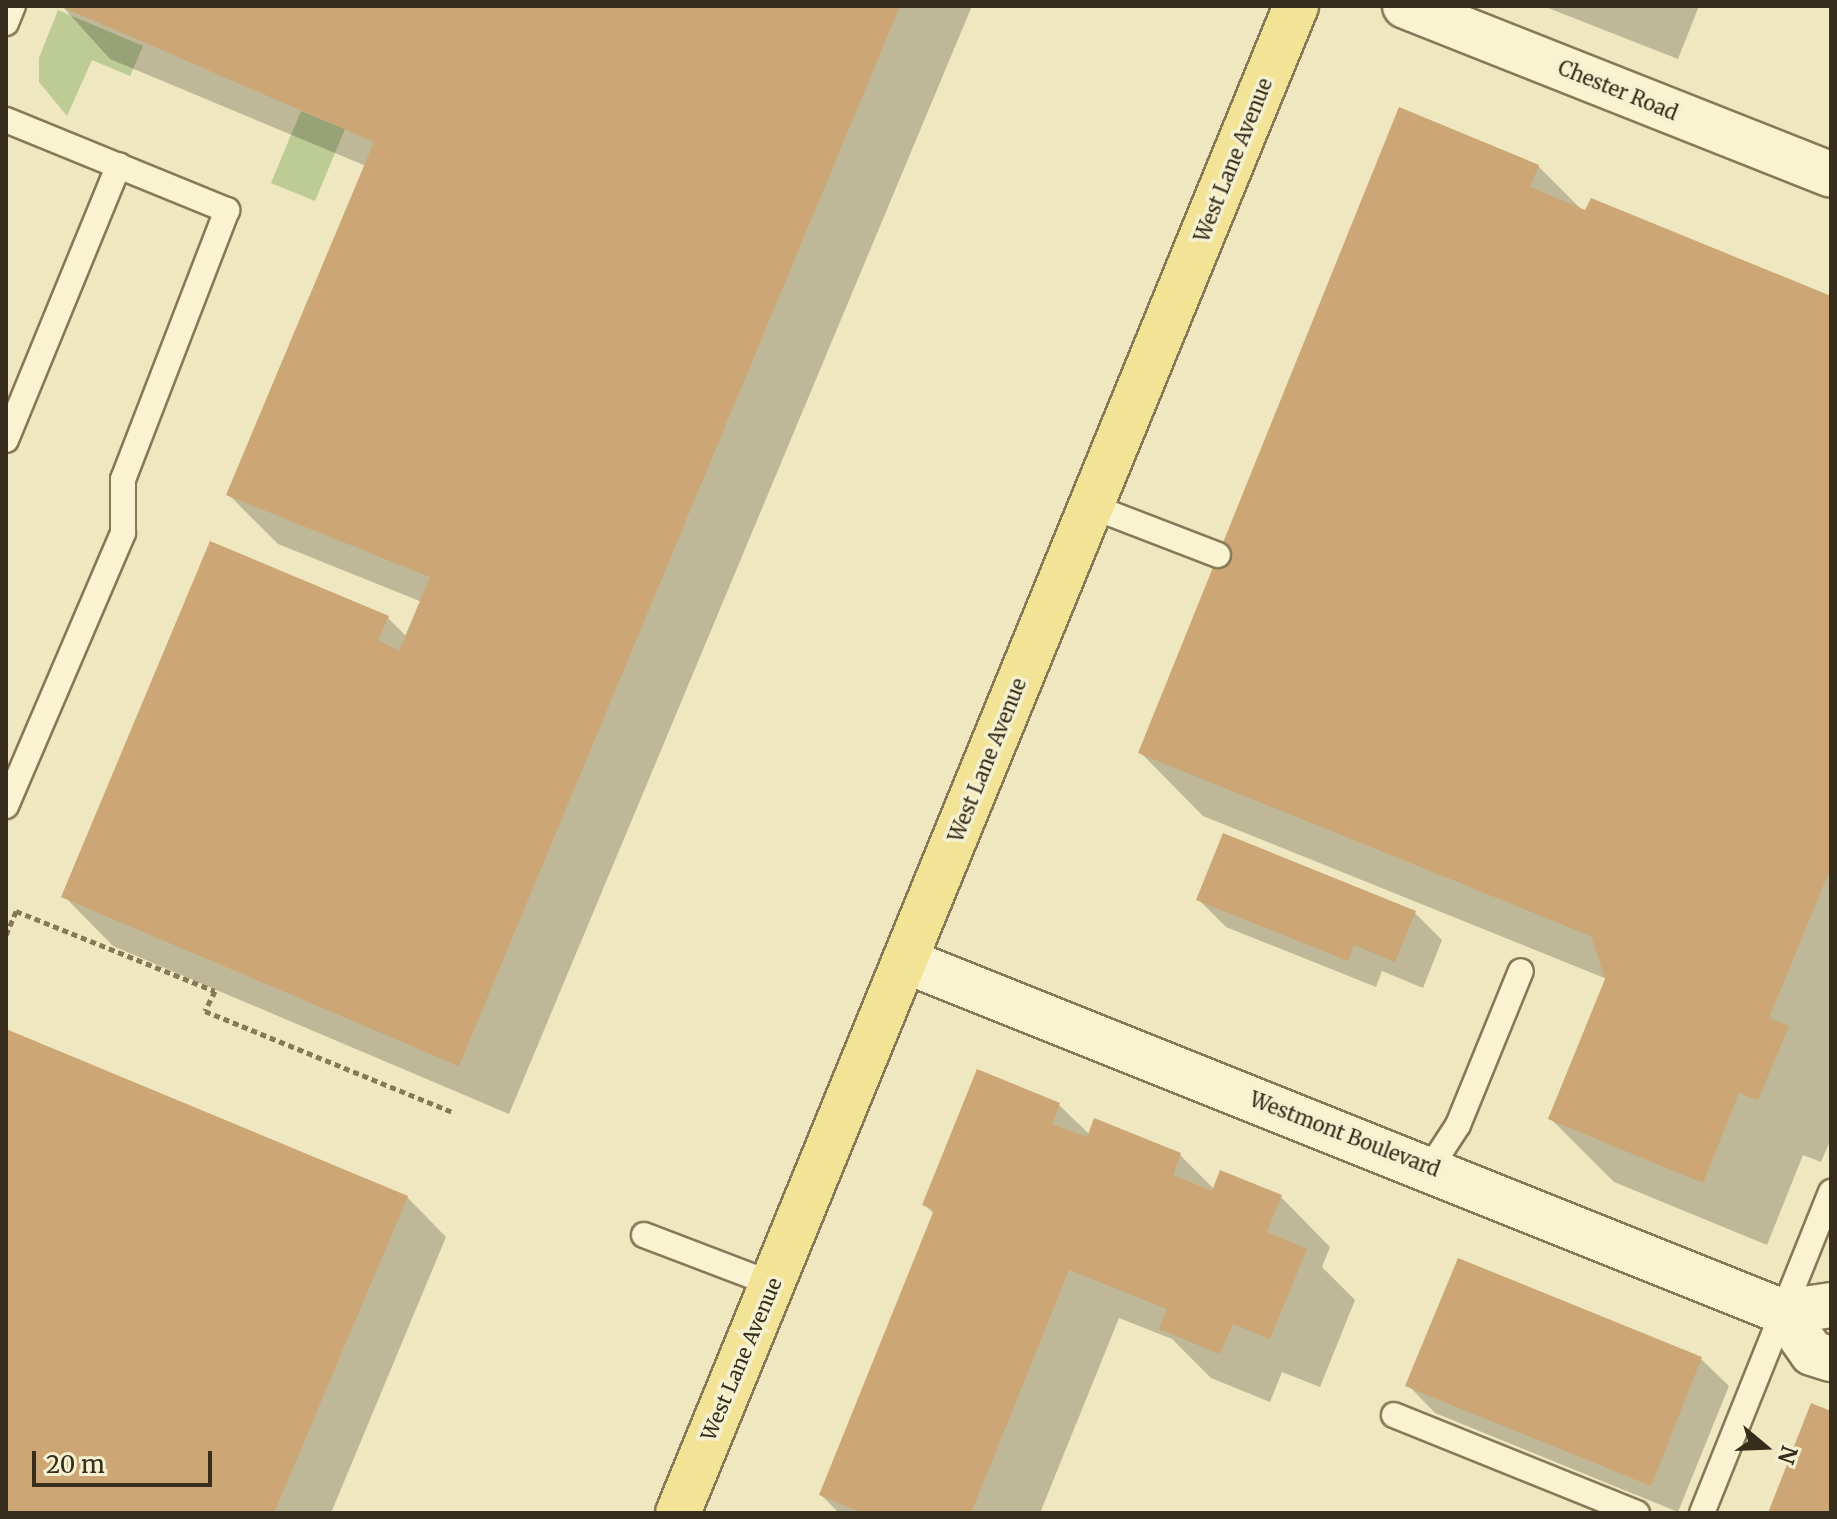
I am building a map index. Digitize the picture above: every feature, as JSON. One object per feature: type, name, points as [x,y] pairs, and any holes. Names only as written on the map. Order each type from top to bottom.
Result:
[{"type":"main road","name":"West Lane Avenue","points":[[678,1513],[1296,6]]},
{"type":"street","name":"Chester Road","points":[[1405,6],[1831,175]]},
{"type":"street","name":"Westmont Boulevard","points":[[906,961],[1430,1168],[1783,1312]]},
{"type":"street","points":[[1831,1305],[1783,1312],[1812,1353],[1831,1359]]},
{"type":"lane","points":[[6,23],[13,6]]},
{"type":"lane","points":[[6,120],[227,210],[123,479],[123,533],[6,806]]},
{"type":"lane","points":[[6,440],[119,165]]},
{"type":"lane","points":[[1091,506],[1218,555]]},
{"type":"lane","points":[[1430,1168],[1458,1125],[1521,971]]},
{"type":"lane","points":[[1702,1513],[1831,1192]]},
{"type":"lane","points":[[644,1235],[772,1284]]},
{"type":"lane","points":[[1394,1415],[1637,1513]]},
{"type":"path","points":[[6,935],[16,911],[215,991],[205,1011],[453,1112]]},
{"type":"green space","points":[[58,10],[143,46],[130,76],[92,60],[67,116],[39,82],[39,58]]},
{"type":"green space","points":[[301,111],[345,129],[315,201],[271,183]]},
{"type":"building","points":[[60,6],[900,6],[459,1066],[61,897],[210,541],[389,616],[378,640],[399,651],[430,577],[226,495],[374,142]]},
{"type":"building","points":[[1399,107],[1539,165],[1530,187],[1585,210],[1591,198],[1831,296],[1831,867],[1769,1018],[1789,1026],[1758,1100],[1739,1093],[1703,1183],[1548,1119],[1605,979],[1591,936],[1138,753]]},
{"type":"building","points":[[1223,833],[1416,911],[1395,962],[1354,945],[1348,961],[1196,900]]},
{"type":"building","points":[[6,1029],[408,1196],[274,1513],[6,1513]]},
{"type":"building","points":[[977,1069],[1060,1103],[1052,1124],[1087,1137],[1094,1118],[1181,1153],[1173,1175],[1212,1191],[1220,1170],[1282,1195],[1267,1232],[1307,1249],[1270,1339],[1233,1324],[1220,1354],[1159,1329],[1167,1309],[1069,1270],[971,1513],[863,1513],[819,1495],[934,1210],[922,1205]]},
{"type":"building","points":[[1458,1258],[1702,1357],[1651,1486],[1405,1386]]},
{"type":"building","points":[[1811,1403],[1831,1411],[1831,1513],[1768,1513]]}]
